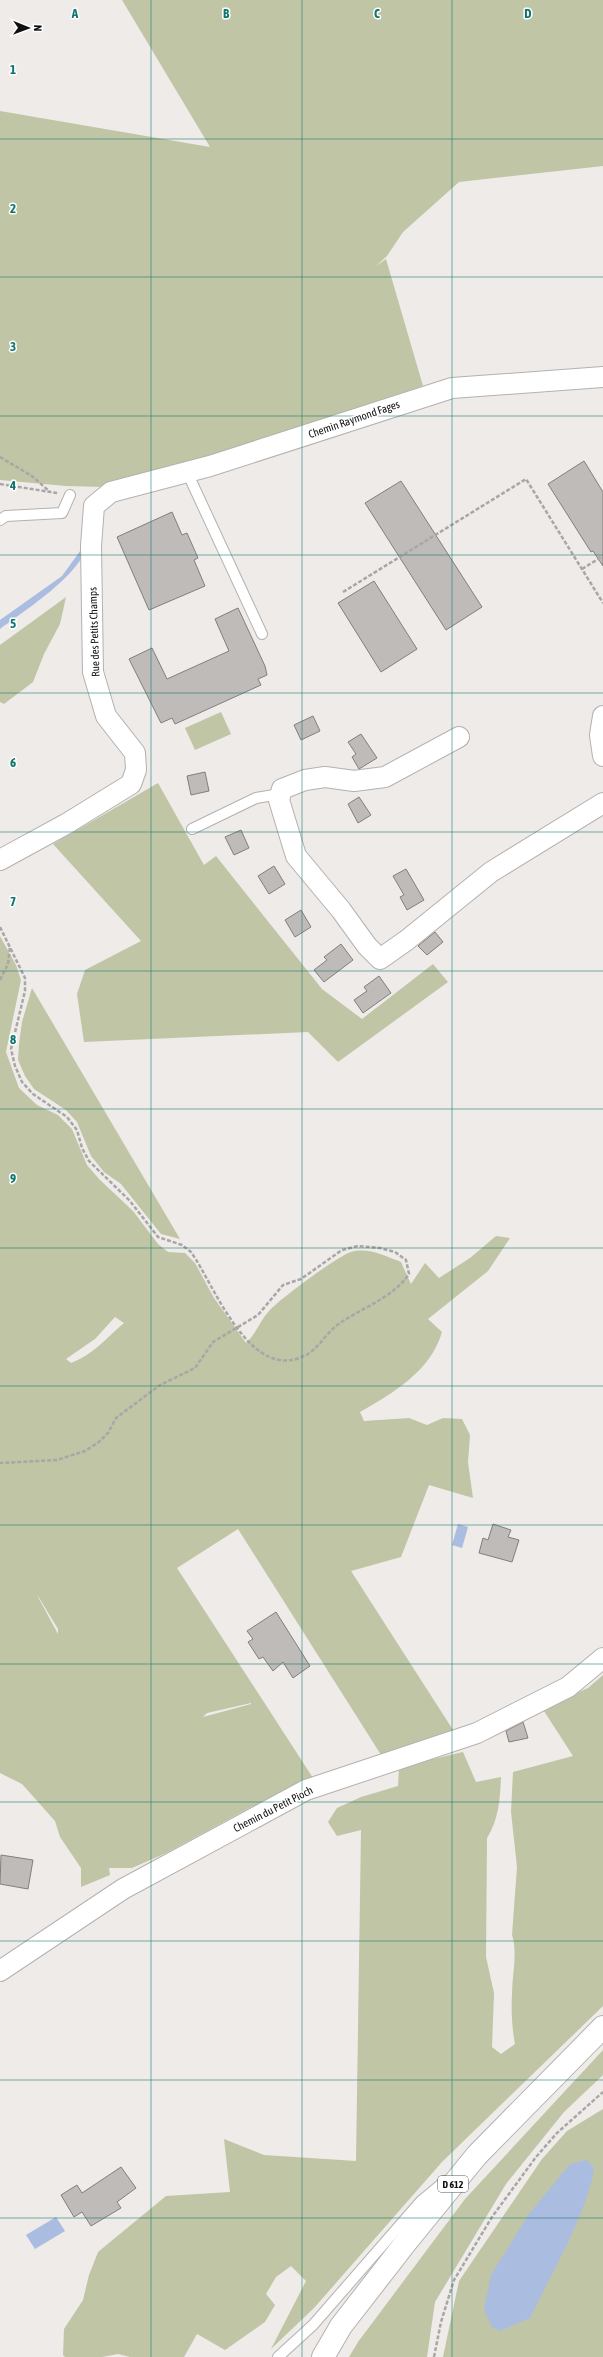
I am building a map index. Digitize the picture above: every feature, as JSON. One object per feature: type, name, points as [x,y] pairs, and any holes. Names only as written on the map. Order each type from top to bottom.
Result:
[{"type":"highway","name":"D 612","points":[[323,2357],[351,2314],[407,2240],[477,2155],[603,2027]]},
{"type":"street","name":"Chemin Raymond Fages","points":[[111,492],[187,472],[284,443],[452,388],[603,377]]},
{"type":"street","name":"Rue des Petits Champs","points":[[0,860],[66,824],[131,784],[136,770],[135,754],[106,716],[94,672],[92,518],[94,506],[111,492]]},
{"type":"street","points":[[603,716],[600,735],[603,756]]},
{"type":"street","points":[[459,737],[385,776],[354,781],[325,777],[305,780],[282,789],[280,794],[279,800],[296,856],[341,910],[367,946],[380,959],[408,940],[491,872],[603,803]]},
{"type":"street","name":"Chemin du Petit Pioch","points":[[0,1971],[123,1889],[306,1790],[476,1733],[568,1687],[603,1658]]},
{"type":"lane","points":[[187,472],[262,634]]},
{"type":"lane","points":[[0,520],[6,516],[62,513],[70,495]]},
{"type":"lane","points":[[192,829],[256,798],[280,794]]},
{"type":"lane","points":[[278,2357],[313,2326],[421,2201],[477,2155]]},
{"type":"path","points":[[0,457],[32,476],[50,492]]},
{"type":"path","points":[[343,592],[526,479],[603,603]]},
{"type":"path","points":[[582,569],[603,556]]},
{"type":"path","points":[[0,927],[25,978],[25,991],[11,1049],[15,1066],[22,1082],[33,1094],[67,1117],[77,1130],[82,1148],[89,1161],[130,1201],[158,1237],[182,1245],[191,1252],[237,1328],[254,1348],[270,1357],[285,1361],[308,1354],[335,1327],[401,1286],[409,1274],[406,1260],[395,1252],[380,1248],[358,1246],[342,1250],[301,1279],[283,1285],[268,1301],[258,1315],[237,1328],[213,1342],[195,1368],[160,1385],[116,1418],[108,1433],[99,1442],[85,1451],[57,1460],[0,1462]]},
{"type":"path","points":[[0,980],[8,964],[10,947]]},
{"type":"path","points":[[434,2357],[441,2322],[458,2274],[492,2217],[536,2157],[582,2109],[603,2092]]},
{"type":"green space","points":[[122,0],[603,0],[603,166],[459,182],[403,232],[387,256],[375,267],[386,259],[423,386],[179,466],[104,487],[66,486],[0,480],[0,111],[210,147]]},
{"type":"green space","points":[[66,597],[60,624],[44,654],[33,682],[4,704],[0,702],[0,645]]},
{"type":"green space","points":[[221,712],[231,734],[195,750],[185,728]]},
{"type":"green space","points":[[158,783],[204,865],[216,856],[322,989],[362,1019],[433,964],[448,982],[338,1062],[308,1032],[84,1042],[77,994],[85,970],[141,941],[53,844]]},
{"type":"green space","points":[[0,936],[16,965],[21,980],[6,1052],[19,1088],[37,1105],[58,1115],[72,1129],[87,1165],[99,1179],[133,1211],[158,1244],[168,1252],[185,1253],[195,1263],[214,1298],[246,1343],[253,1336],[266,1315],[275,1305],[321,1270],[351,1252],[370,1251],[401,1262],[411,1284],[425,1263],[439,1278],[470,1258],[496,1236],[510,1238],[488,1271],[428,1319],[442,1332],[437,1346],[420,1369],[398,1389],[360,1412],[364,1421],[409,1418],[427,1425],[443,1418],[462,1419],[470,1435],[468,1462],[473,1498],[429,1485],[401,1557],[351,1571],[455,1733],[383,1758],[238,1529],[177,1568],[315,1781],[251,1807],[166,1853],[132,1868],[109,1868],[110,1875],[81,1887],[81,1868],[60,1837],[55,1821],[22,1784],[0,1773]],"holes":[[[115,1317],[124,1323],[99,1346],[79,1360],[71,1363],[66,1359],[95,1339]],[[38,1597],[58,1629],[58,1634]],[[251,1703],[203,1717],[207,1713]]]},
{"type":"green space","points":[[32,988],[180,1239],[161,1234],[121,1184],[104,1172],[91,1156],[77,1122],[66,1110],[34,1089],[25,1076],[18,1060],[19,1044],[22,1022]]},
{"type":"green space","points":[[603,1675],[603,2006],[442,2162],[314,2308],[271,2349],[306,2281],[291,2266],[276,2277],[266,2294],[275,2305],[265,2322],[225,2350],[197,2334],[184,2357],[130,2357],[118,2354],[102,2357],[65,2357],[63,2355],[64,2329],[83,2300],[89,2275],[98,2252],[166,2196],[230,2192],[224,2139],[264,2155],[356,2161],[361,1830],[337,1836],[328,1822],[337,1808],[361,1797],[398,1786],[399,1767],[463,1752],[476,1782],[501,1777],[496,1816],[487,1838],[486,1957],[494,1993],[492,2047],[501,2054],[515,2044],[512,2013],[512,1987],[515,1949],[512,1935],[517,1867],[511,1812],[513,1772],[573,1756],[542,1708],[588,1688]]},
{"type":"green space","points":[[603,2050],[603,2075],[564,2112],[506,2184],[435,2302],[427,2357],[349,2357],[358,2342],[465,2199]]},
{"type":"green space","points":[[603,2109],[603,2357],[443,2357],[459,2281],[542,2159],[567,2131]]},
{"type":"water","points":[[88,540],[85,552],[66,577],[38,601],[0,629],[0,620],[62,576]]},
{"type":"water","points":[[458,1524],[468,1527],[462,1548],[452,1545]]},
{"type":"water","points":[[587,2160],[594,2168],[584,2204],[567,2244],[530,2318],[500,2331],[492,2327],[484,2310],[491,2275],[529,2214],[570,2164]]},
{"type":"water","points":[[56,2217],[65,2231],[35,2249],[26,2235]]},
{"type":"building","points":[[584,461],[603,492],[603,566],[593,551],[591,552],[548,484]]},
{"type":"building","points":[[401,481],[482,607],[446,630],[365,503]]},
{"type":"building","points":[[172,512],[182,535],[187,533],[198,558],[194,560],[205,586],[149,610],[117,537]]},
{"type":"building","points":[[374,581],[417,649],[381,672],[338,603]]},
{"type":"building","points":[[238,608],[265,666],[267,675],[258,679],[261,685],[175,724],[172,718],[161,723],[129,659],[152,648],[167,679],[229,651],[215,619]]},
{"type":"building","points":[[313,716],[320,731],[301,740],[294,725]]},
{"type":"building","points":[[361,734],[377,758],[359,769],[352,757],[356,754],[348,742]]},
{"type":"building","points":[[205,772],[209,791],[191,795],[187,776]]},
{"type":"building","points":[[359,797],[371,815],[358,823],[348,804]]},
{"type":"building","points":[[241,830],[249,848],[234,855],[225,837]]},
{"type":"building","points":[[274,866],[285,884],[269,894],[258,876]]},
{"type":"building","points":[[406,869],[424,900],[407,910],[400,897],[404,895],[393,876]]},
{"type":"building","points":[[301,910],[311,927],[295,937],[285,920]]},
{"type":"building","points":[[435,932],[443,942],[427,955],[418,946]]},
{"type":"building","points":[[341,944],[353,960],[324,982],[314,970],[327,960],[324,957]]},
{"type":"building","points":[[379,976],[391,993],[363,1013],[354,1000],[367,991],[364,987]]},
{"type":"building","points":[[493,1524],[511,1530],[508,1537],[519,1540],[512,1562],[479,1553],[483,1538],[488,1540]]},
{"type":"building","points":[[276,1612],[310,1666],[293,1678],[283,1662],[273,1671],[263,1657],[259,1659],[248,1642],[253,1639],[247,1631]]},
{"type":"building","points":[[523,1722],[528,1738],[509,1742],[506,1731]]},
{"type":"building","points":[[1,1855],[33,1860],[28,1889],[0,1884]]},
{"type":"building","points":[[121,2167],[136,2188],[117,2202],[121,2208],[91,2226],[82,2212],[74,2217],[61,2195],[77,2185],[82,2193]]}]
